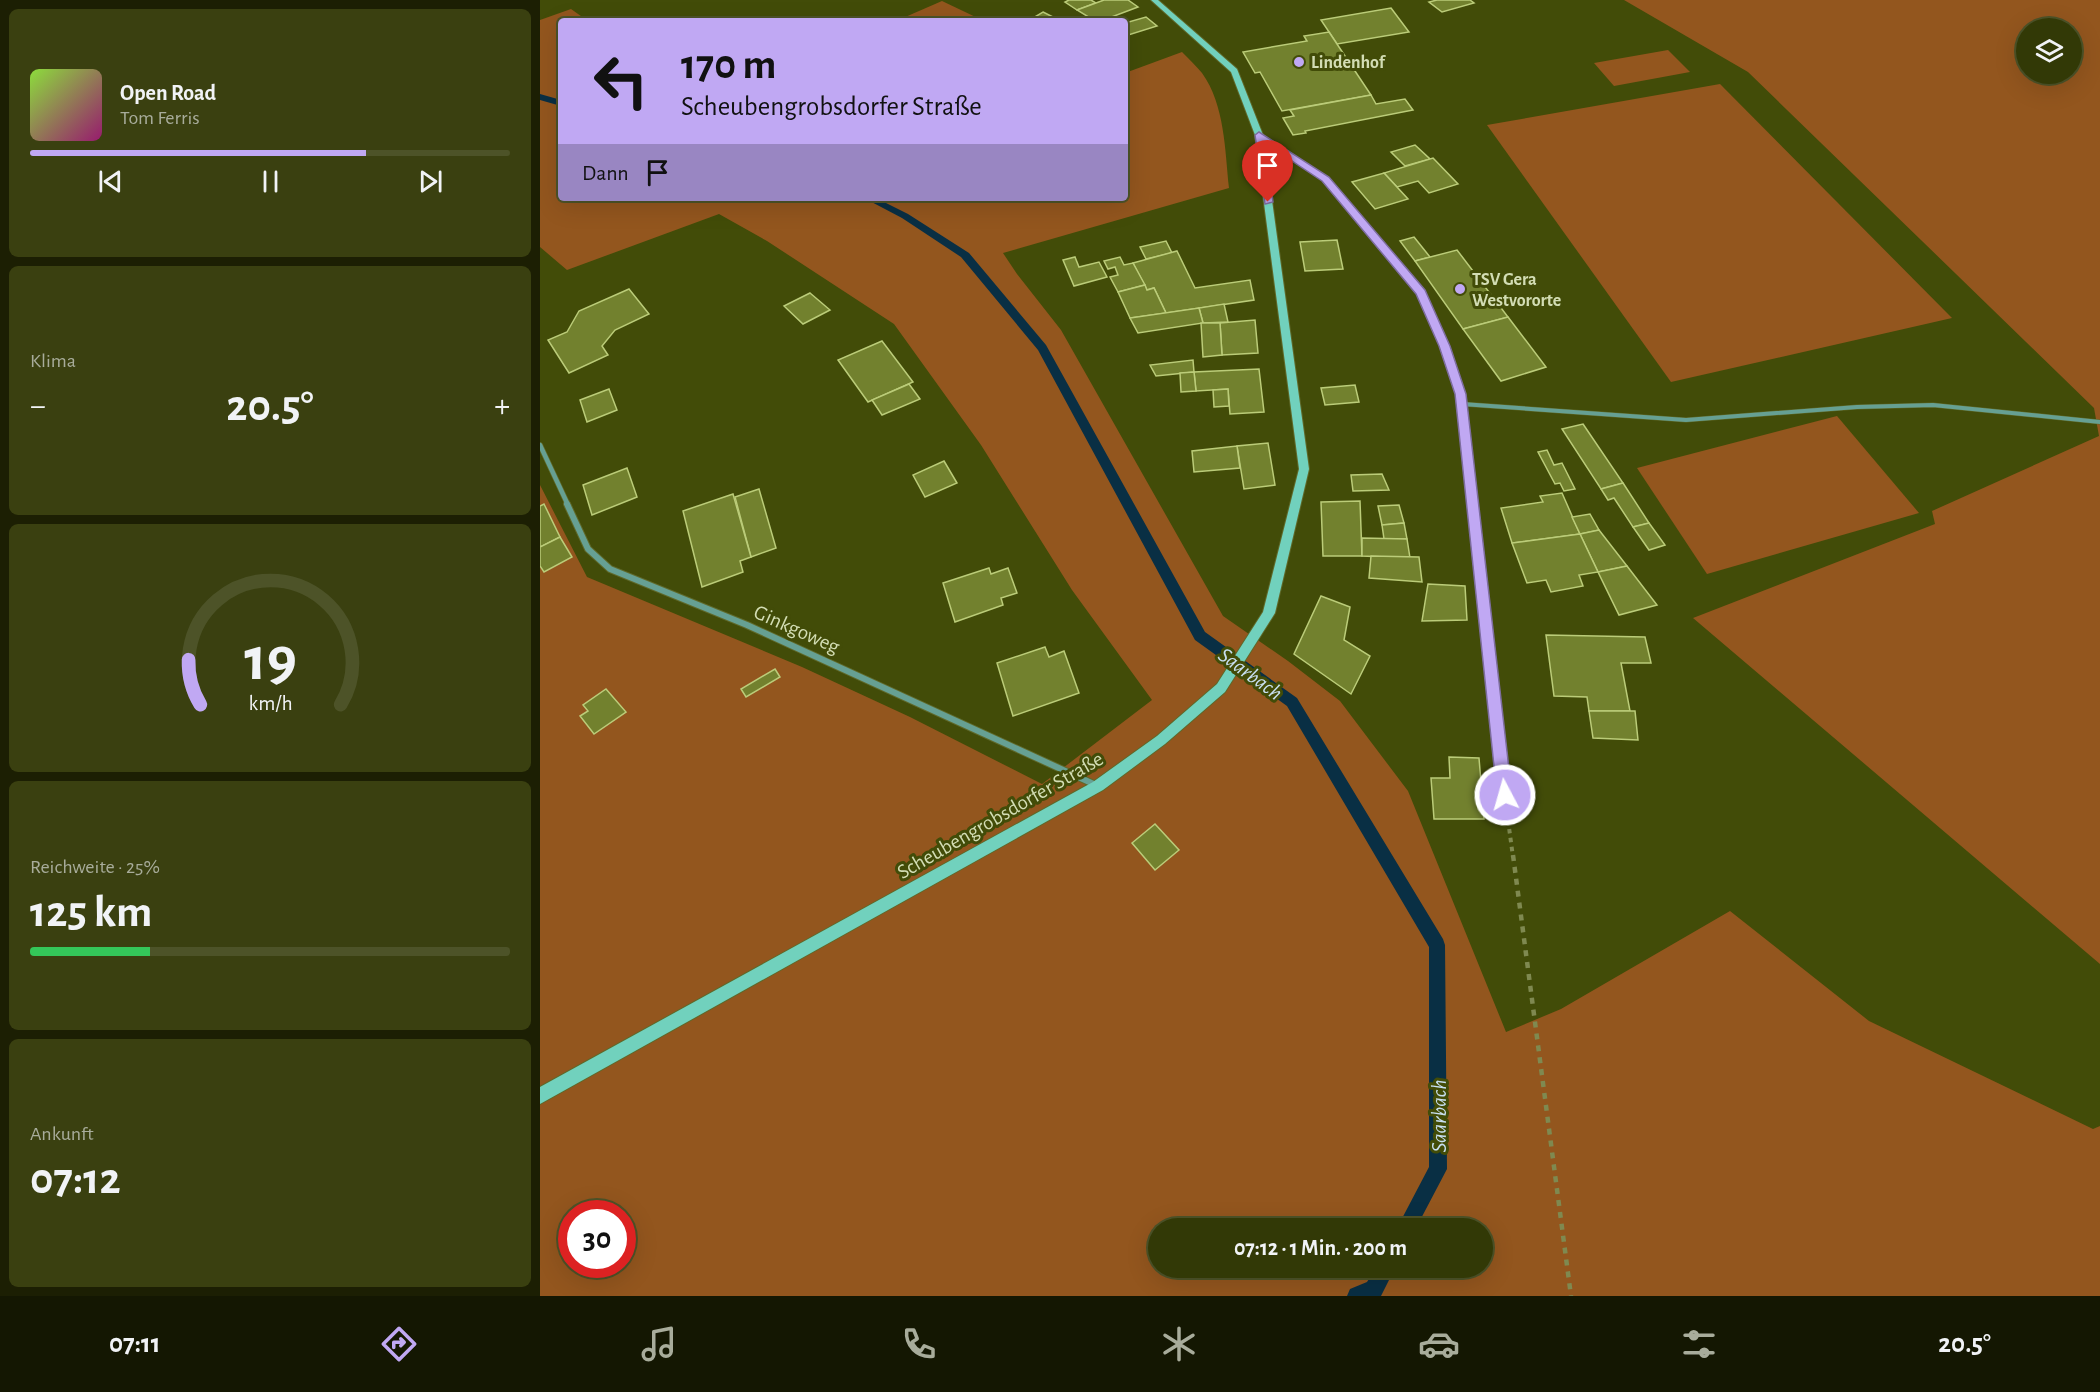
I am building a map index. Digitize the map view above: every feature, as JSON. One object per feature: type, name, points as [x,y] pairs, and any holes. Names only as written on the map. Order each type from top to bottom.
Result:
[{"type":"main road","name":"Scheubengrobsdorfer Straße","points":[[540,1096],[1098,786],[1161,740],[1221,688],[1269,613],[1304,469],[1259,135],[1234,71],[1155,0]]},
{"type":"street","points":[[1259,135],[1326,179],[1421,293],[1445,346],[1461,394],[1505,795]]},
{"type":"street","name":"Ginkgoweg","points":[[540,445],[588,549],[610,568],[747,625],[1098,786]]},
{"type":"lane","points":[[1462,404],[1686,420],[1857,406],[1933,405],[2100,422]]},
{"type":"path","points":[[1505,795],[1571,1296]]},
{"type":"shaded area","points":[[1624,0],[2100,0],[2100,964],[1693,618],[1935,524],[1932,511],[2099,436],[2094,408],[1748,72]]},
{"type":"shaded area","points":[[942,1],[978,18],[903,18]]},
{"type":"shaded area","points":[[571,9],[584,18],[558,18],[558,201],[1128,201],[1128,72],[1182,52],[1202,73],[1215,99],[1223,129],[1229,188],[1003,253],[1061,330],[1223,616],[1340,701],[1408,791],[1506,1032],[1561,1009],[1730,911],[1869,1021],[2093,1129],[2100,1126],[2100,1296],[540,1296],[540,485],[587,577],[802,667],[910,717],[1042,784],[1152,700],[1072,590],[981,445],[894,324],[767,241],[719,214],[567,270],[540,247],[540,20]]},
{"type":"shaded area","points":[[1668,50],[1690,72],[1614,86],[1594,63]]},
{"type":"shaded area","points":[[1720,84],[1952,318],[1671,382],[1487,125]]},
{"type":"shaded area","points":[[1837,416],[1919,513],[1707,574],[1637,468]]},
{"type":"building","points":[[1091,0],[1096,3],[1077,10],[1065,2]]},
{"type":"building","points":[[1104,0],[1128,0],[1138,7],[1109,18],[1090,18],[1077,10]]},
{"type":"building","points":[[1470,0],[1474,3],[1442,12],[1429,2]]},
{"type":"building","points":[[1391,8],[1409,32],[1337,44],[1321,20]]},
{"type":"building","points":[[1043,12],[1053,17],[1051,18],[1033,18]]},
{"type":"building","points":[[1146,17],[1157,26],[1128,35],[1128,22]]},
{"type":"building","name":"Lindenhof","points":[[1329,32],[1371,95],[1282,111],[1260,72],[1255,73],[1243,52],[1307,41],[1304,36]]},
{"type":"building","points":[[1371,95],[1376,104],[1405,99],[1413,110],[1293,135],[1283,118],[1294,116],[1290,110]]},
{"type":"building","points":[[1415,145],[1430,159],[1405,166],[1391,152]]},
{"type":"building","points":[[1433,158],[1458,184],[1429,193],[1418,181],[1397,187],[1384,173]]},
{"type":"building","points":[[1384,173],[1408,199],[1375,209],[1352,182]]},
{"type":"building","points":[[1414,237],[1430,257],[1415,261],[1400,241]]},
{"type":"building","points":[[1337,240],[1343,269],[1305,271],[1300,242]]},
{"type":"building","points":[[1166,241],[1172,253],[1146,259],[1140,247]]},
{"type":"building","name":"TSV Gera Westvororte","points":[[1457,250],[1508,317],[1463,329],[1415,261]]},
{"type":"building","points":[[1177,251],[1195,288],[1250,280],[1254,300],[1166,313],[1154,288],[1147,290],[1133,263]]},
{"type":"building","points":[[1075,257],[1079,267],[1099,262],[1107,277],[1074,286],[1063,260]]},
{"type":"building","points":[[1120,257],[1124,265],[1133,263],[1145,285],[1118,292],[1110,277],[1118,275],[1115,267],[1108,269],[1104,261]]},
{"type":"building","points":[[1145,285],[1147,290],[1154,288],[1166,313],[1130,318],[1118,292]]},
{"type":"building","points":[[629,289],[649,314],[615,330],[602,346],[608,355],[569,373],[548,340],[567,332],[579,311]]},
{"type":"building","points":[[810,293],[830,310],[803,324],[784,306]]},
{"type":"building","points":[[1224,304],[1228,322],[1203,323],[1199,308]]},
{"type":"building","points":[[1199,308],[1203,323],[1138,333],[1130,318]]},
{"type":"building","points":[[1508,317],[1546,367],[1501,381],[1463,329]]},
{"type":"building","points":[[1255,320],[1258,353],[1222,355],[1220,323]]},
{"type":"building","points":[[1201,323],[1220,323],[1222,355],[1203,357]]},
{"type":"building","points":[[882,341],[913,382],[868,402],[838,360]]},
{"type":"building","points":[[1193,360],[1194,372],[1156,376],[1150,365]]},
{"type":"building","points":[[1259,369],[1264,412],[1230,414],[1228,389],[1196,391],[1194,372]]},
{"type":"building","points":[[1194,372],[1196,391],[1181,392],[1180,373]]},
{"type":"building","points":[[909,384],[920,399],[882,415],[872,400]]},
{"type":"building","points":[[1355,385],[1359,402],[1325,405],[1321,388]]},
{"type":"building","points":[[609,389],[617,410],[587,422],[580,400]]},
{"type":"building","points":[[1228,389],[1229,406],[1214,407],[1213,390]]},
{"type":"building","points":[[1583,424],[1623,483],[1601,489],[1562,429]]},
{"type":"building","points":[[1268,443],[1275,485],[1244,489],[1237,446]]},
{"type":"building","points":[[1237,446],[1240,468],[1194,472],[1192,451]]},
{"type":"building","points":[[1547,450],[1554,465],[1562,463],[1575,489],[1564,491],[1560,483],[1555,484],[1538,452]]},
{"type":"building","points":[[944,461],[957,483],[925,497],[913,475]]},
{"type":"building","points":[[627,468],[637,497],[592,515],[583,485]]},
{"type":"building","points":[[1382,474],[1389,490],[1353,491],[1351,475]]},
{"type":"building","points":[[1623,483],[1649,523],[1633,527],[1614,498],[1608,500],[1601,489]]},
{"type":"building","points":[[759,489],[776,548],[751,557],[735,497]]},
{"type":"building","points":[[1562,493],[1580,534],[1512,543],[1501,508],[1543,502],[1540,496]]},
{"type":"building","points":[[733,494],[751,557],[740,561],[743,572],[702,587],[683,511]]},
{"type":"building","points":[[1360,501],[1362,556],[1323,556],[1321,502]]},
{"type":"building","points":[[544,504],[560,537],[540,547],[540,506]]},
{"type":"building","points":[[1399,505],[1404,523],[1382,525],[1378,506]]},
{"type":"building","points":[[1590,514],[1599,530],[1580,534],[1572,517]]},
{"type":"building","points":[[1404,523],[1407,539],[1384,539],[1382,525]]},
{"type":"building","points":[[1649,523],[1665,545],[1649,550],[1633,527]]},
{"type":"building","points":[[1599,530],[1627,566],[1598,572],[1580,534]]},
{"type":"building","points":[[1580,534],[1598,572],[1579,575],[1583,586],[1551,592],[1546,580],[1527,583],[1512,543]]},
{"type":"building","points":[[560,537],[572,557],[544,572],[540,566],[540,547]]},
{"type":"building","points":[[1362,538],[1407,539],[1410,558],[1362,556]]},
{"type":"building","points":[[1371,556],[1419,557],[1422,582],[1369,578]]},
{"type":"building","points":[[1627,566],[1657,605],[1619,615],[1598,572]]},
{"type":"building","points":[[989,568],[991,574],[1008,568],[1017,593],[1001,598],[1003,605],[955,622],[943,583]]},
{"type":"building","points":[[1428,584],[1465,586],[1467,620],[1422,621]]},
{"type":"building","points":[[1321,596],[1350,607],[1344,640],[1370,656],[1351,694],[1294,654]]},
{"type":"building","points":[[1546,635],[1645,637],[1651,663],[1621,663],[1630,711],[1589,711],[1587,697],[1554,696]]},
{"type":"building","points":[[1045,647],[1049,657],[1064,651],[1079,693],[1013,716],[997,663]]},
{"type":"building","points":[[775,669],[780,677],[746,697],[741,689]]},
{"type":"building","points":[[606,689],[626,712],[594,734],[580,716],[588,711],[583,705]]},
{"type":"building","points":[[1589,711],[1635,711],[1638,740],[1593,738]]},
{"type":"building","points":[[1449,757],[1479,758],[1484,819],[1434,819],[1431,778],[1450,778]]},
{"type":"building","points":[[1155,824],[1179,850],[1155,870],[1132,843]]},
{"type":"waterway","name":"Saarbach","points":[[540,97],[558,102]]},
{"type":"waterway","name":"Saarbach","points":[[875,201],[905,216],[965,255],[1042,348],[1200,636],[1292,702],[1437,945],[1438,1169],[1411,1218]]},
{"type":"waterway","name":"Saarbach","points":[[1357,1296],[1374,1289],[1380,1278]]},
{"type":"place","name":"Lindenhof","points":[[1299,62]]},
{"type":"place","name":"TSV Gera Westvororte","points":[[1460,289]]},
{"type":"route","points":[[1268,202],[1259,135],[1326,179],[1421,293],[1445,346],[1461,394],[1505,795]]}]
